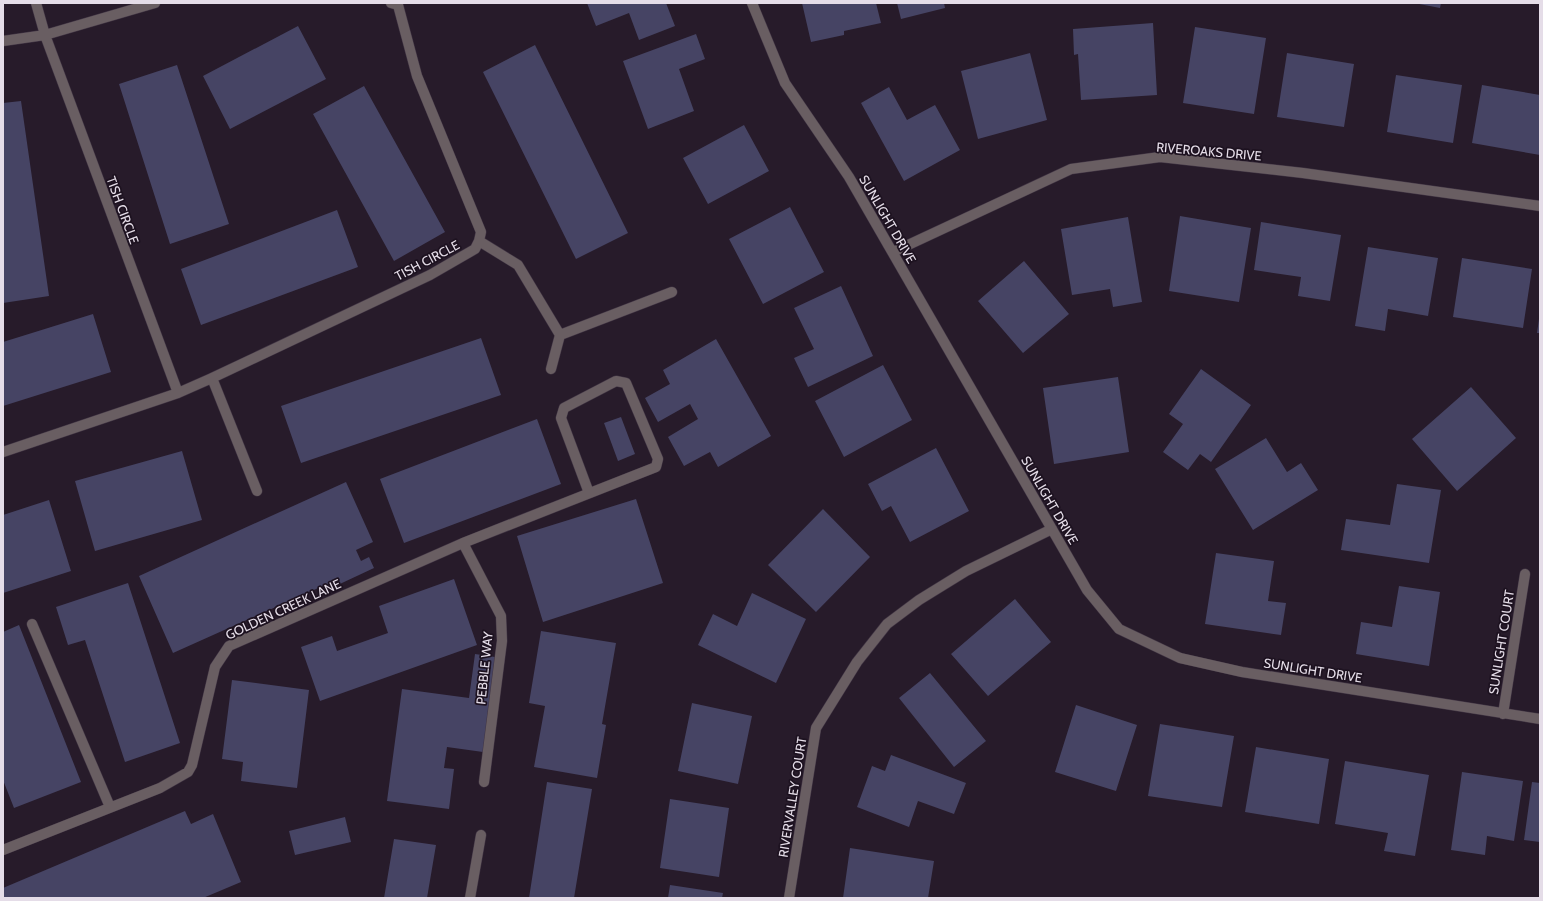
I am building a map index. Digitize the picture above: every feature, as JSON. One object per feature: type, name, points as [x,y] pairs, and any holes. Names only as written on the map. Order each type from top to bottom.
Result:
[{"type":"street","name":"TISH CIRCLE","points":[[36,3],[45,35],[178,393]]},
{"type":"street","points":[[3,41],[45,35],[155,3]]},
{"type":"street","name":"SUNLIGHT DRIVE","points":[[752,3],[785,83],[849,177],[1087,590],[1119,629],[1180,658],[1242,672],[1540,719]]},
{"type":"street","points":[[396,4],[417,76],[481,232],[479,241],[518,265],[560,335],[551,369]]},
{"type":"street","name":"RIVEROAKS DRIVE","points":[[892,252],[1071,169],[1160,156],[1303,173],[1540,206]]},
{"type":"street","name":"TISH CIRCLE","points":[[3,452],[178,393],[212,378],[430,275],[475,249],[479,241]]},
{"type":"street","points":[[560,335],[672,292]]},
{"type":"street","points":[[212,378],[257,491]]},
{"type":"street","name":"GOLDEN CREEK LANE","points":[[3,850],[160,788],[188,772],[192,765],[215,667],[229,646],[463,542],[656,467],[658,459],[626,384],[616,381],[564,408],[560,418],[589,493]]},
{"type":"street","name":"RIVERVALLEY COURT","points":[[789,898],[816,728],[858,662],[887,624],[919,600],[966,571],[1052,529]]},
{"type":"street","name":"PEBBLE WAY","points":[[463,542],[501,616],[502,641],[484,782]]},
{"type":"street","name":"SUNLIGHT COURT","points":[[1503,714],[1525,574]]},
{"type":"street","points":[[32,624],[110,808]]},
{"type":"street","points":[[470,898],[481,835]]},
{"type":"building","points":[[587,3],[666,3],[675,26],[639,40],[629,13],[596,26]]},
{"type":"building","points":[[802,3],[876,3],[881,23],[844,31],[844,35],[811,42]]},
{"type":"building","points":[[897,3],[944,3],[945,8],[901,19]]},
{"type":"building","points":[[1414,3],[1441,3],[1440,8]]},
{"type":"building","points":[[1153,23],[1157,95],[1081,100],[1078,54],[1074,55],[1073,29]]},
{"type":"building","points":[[298,26],[326,79],[230,129],[203,76]]},
{"type":"building","points":[[1195,27],[1266,38],[1254,114],[1183,103]]},
{"type":"building","points":[[696,34],[705,59],[679,69],[694,111],[648,129],[623,61]]},
{"type":"building","points":[[535,45],[628,233],[576,259],[483,72]]},
{"type":"building","points":[[1030,53],[1047,120],[978,139],[961,71]]},
{"type":"building","points":[[1287,53],[1354,64],[1344,127],[1277,117]]},
{"type":"building","points":[[177,65],[229,224],[170,244],[119,84]]},
{"type":"building","points":[[1396,75],[1462,85],[1453,143],[1387,132]]},
{"type":"building","points":[[1482,85],[1540,95],[1540,155],[1472,143]]},
{"type":"building","points":[[364,86],[445,232],[394,261],[313,114]]},
{"type":"building","points":[[889,87],[907,120],[935,105],[960,150],[904,181],[861,103]]},
{"type":"building","points":[[21,101],[49,296],[3,303],[3,103]]},
{"type":"building","points":[[744,125],[769,171],[708,204],[683,158]]},
{"type":"building","points":[[790,207],[824,272],[763,304],[729,239]]},
{"type":"building","points":[[337,210],[358,267],[201,325],[181,269]]},
{"type":"building","points":[[1180,216],[1251,228],[1239,302],[1169,291]]},
{"type":"building","points":[[1128,217],[1142,302],[1113,307],[1110,289],[1072,295],[1061,229]]},
{"type":"building","points":[[1261,222],[1341,235],[1330,301],[1298,296],[1301,277],[1254,270]]},
{"type":"building","points":[[1368,247],[1438,258],[1428,316],[1388,309],[1385,331],[1355,326]]},
{"type":"building","points":[[1462,258],[1532,269],[1523,328],[1453,317]]},
{"type":"building","points":[[1024,261],[1069,314],[1023,353],[978,301]]},
{"type":"building","points":[[841,286],[873,356],[808,387],[794,358],[814,349],[794,308]]},
{"type":"building","points":[[93,314],[111,372],[3,406],[3,342]]},
{"type":"building","points":[[1539,319],[1540,333],[1537,333]]},
{"type":"building","points":[[481,338],[501,395],[301,463],[281,406]]},
{"type":"building","points":[[716,339],[771,436],[718,467],[710,452],[684,466],[668,437],[698,419],[690,404],[658,422],[645,398],[670,384],[663,370]]},
{"type":"building","points":[[883,365],[912,420],[844,457],[815,401]]},
{"type":"building","points":[[1201,369],[1251,405],[1211,462],[1200,454],[1188,470],[1163,452],[1183,424],[1169,414]]},
{"type":"building","points":[[1118,377],[1129,452],[1054,464],[1043,388]]},
{"type":"building","points":[[1471,387],[1516,438],[1457,491],[1412,439]]},
{"type":"building","points":[[621,417],[635,454],[618,461],[604,423]]},
{"type":"building","points":[[537,419],[561,484],[404,543],[380,479]]},
{"type":"building","points":[[1266,438],[1287,472],[1301,463],[1318,490],[1253,530],[1215,469]]},
{"type":"building","points":[[936,448],[969,511],[910,542],[891,506],[882,511],[868,484]]},
{"type":"building","points":[[182,451],[202,520],[95,551],[75,481]]},
{"type":"building","points":[[346,482],[373,542],[356,550],[361,561],[369,557],[374,568],[327,590],[325,585],[173,653],[139,576]]},
{"type":"building","points":[[1397,484],[1441,490],[1429,563],[1341,550],[1346,519],[1390,525]]},
{"type":"building","points":[[636,499],[663,583],[543,622],[517,536]]},
{"type":"building","points":[[49,500],[71,571],[3,593],[3,515]]},
{"type":"building","points":[[823,509],[870,557],[816,612],[768,565]]},
{"type":"building","points":[[1216,553],[1274,561],[1268,601],[1286,603],[1281,635],[1205,624]]},
{"type":"building","points":[[454,579],[477,645],[320,701],[301,647],[332,636],[337,651],[388,633],[379,606]]},
{"type":"building","points":[[128,583],[180,743],[125,762],[85,640],[68,645],[56,607]]},
{"type":"building","points":[[1399,586],[1440,592],[1429,666],[1356,654],[1361,622],[1392,627]]},
{"type":"building","points":[[752,593],[806,619],[776,683],[698,645],[713,614],[737,626]]},
{"type":"building","points":[[1015,599],[1051,642],[988,696],[951,654]]},
{"type":"building","points":[[19,625],[81,782],[14,808],[3,780],[3,632]]},
{"type":"building","points":[[541,631],[616,643],[602,724],[606,725],[597,778],[534,767],[545,706],[529,703]]},
{"type":"building","points":[[475,654],[495,657],[483,752],[447,747],[444,768],[454,769],[449,809],[387,801],[402,689],[469,698]]},
{"type":"building","points":[[930,673],[986,741],[954,767],[899,698]]},
{"type":"building","points":[[232,680],[309,690],[297,788],[241,781],[243,762],[222,759]]},
{"type":"building","points":[[692,703],[752,716],[738,784],[678,771]]},
{"type":"building","points":[[1076,705],[1137,725],[1116,791],[1055,772]]},
{"type":"building","points":[[1160,724],[1234,736],[1222,807],[1148,796]]},
{"type":"building","points":[[1256,747],[1329,759],[1319,824],[1245,812]]},
{"type":"building","points":[[891,755],[966,783],[954,814],[918,801],[909,827],[857,807],[872,766],[885,771]]},
{"type":"building","points":[[1345,761],[1429,775],[1415,856],[1384,851],[1388,833],[1335,824]]},
{"type":"building","points":[[1462,772],[1523,781],[1514,841],[1487,836],[1485,855],[1451,850]]},
{"type":"building","points":[[547,782],[592,789],[574,898],[529,898]]},
{"type":"building","points":[[1532,782],[1540,783],[1540,842],[1524,840]]},
{"type":"building","points":[[670,799],[729,808],[719,877],[660,868]]},
{"type":"building","points":[[185,811],[191,824],[213,814],[241,882],[203,898],[3,898],[3,888]]},
{"type":"building","points":[[345,817],[351,842],[295,855],[289,831]]},
{"type":"building","points":[[394,839],[436,845],[427,898],[384,898]]},
{"type":"building","points":[[850,848],[934,861],[928,898],[843,898]]},
{"type":"building","points":[[670,885],[723,893],[722,898],[668,898]]}]
